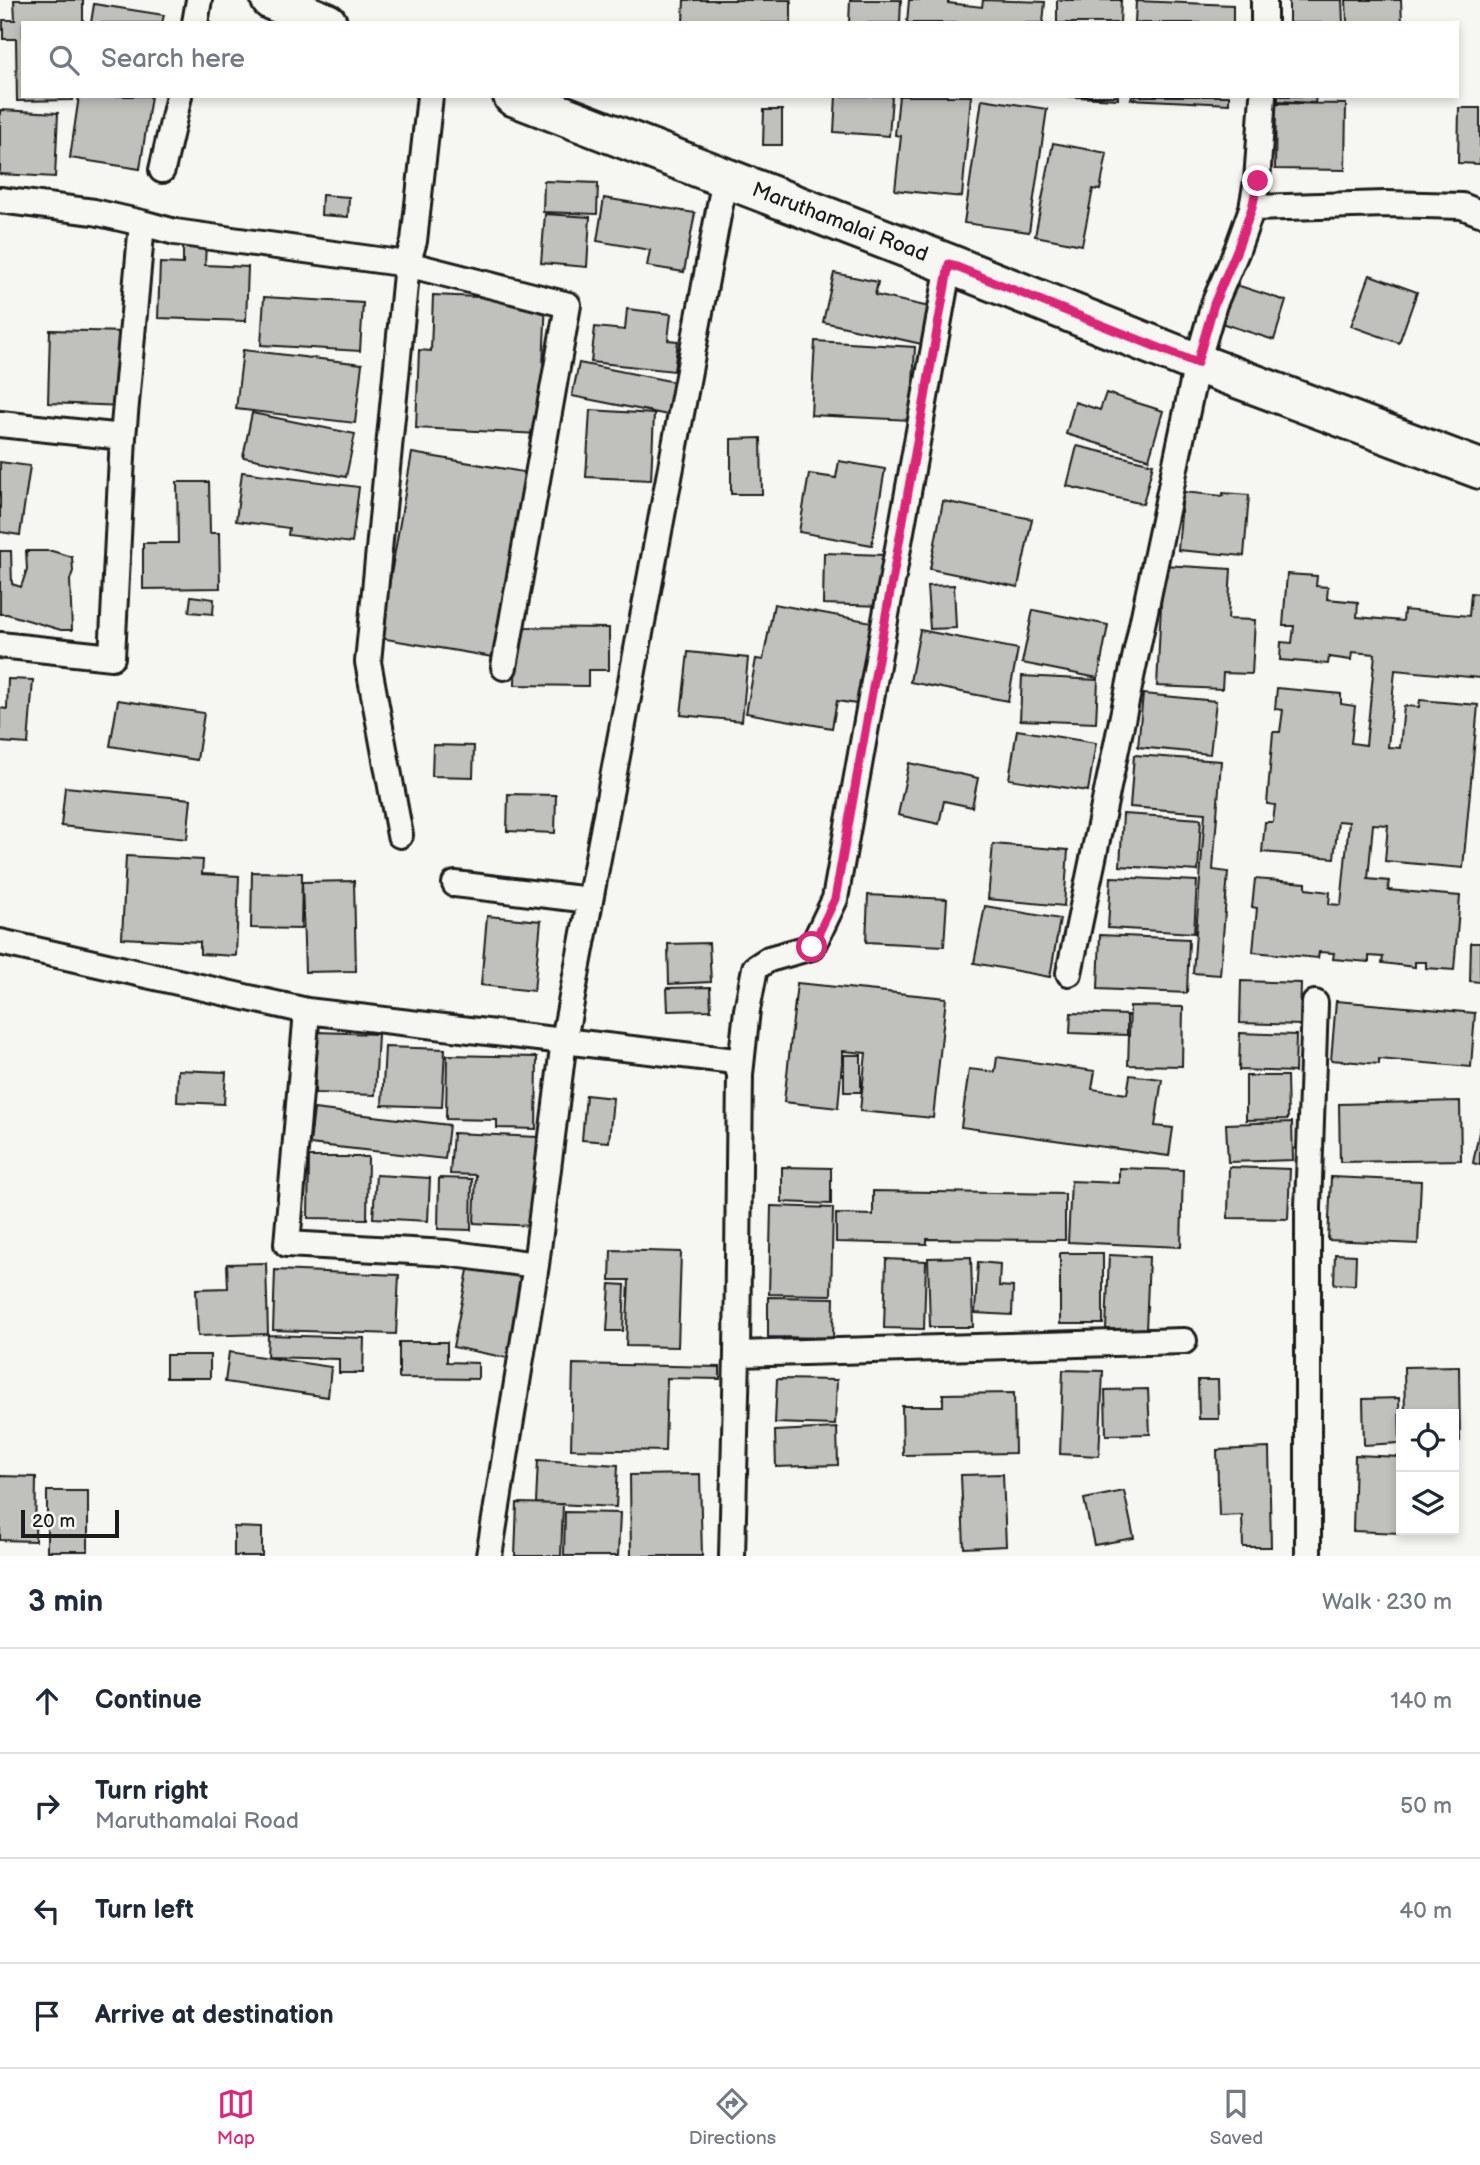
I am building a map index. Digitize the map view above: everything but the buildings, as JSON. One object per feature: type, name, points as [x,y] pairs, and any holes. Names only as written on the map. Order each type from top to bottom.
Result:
[{"type":"main road","points":[[271,0],[322,21]]},
{"type":"main road","name":"Maruthamalai Road","points":[[518,98],[1197,363],[1480,469]]},
{"type":"street","points":[[195,21],[200,0]]},
{"type":"street","points":[[1264,0],[1264,21]]},
{"type":"street","points":[[163,170],[178,98]]},
{"type":"street","points":[[400,835],[368,662],[407,264],[414,241],[430,98]]},
{"type":"street","points":[[1069,973],[1197,363],[1214,304],[1252,208],[1258,181],[1263,98]]},
{"type":"street","points":[[489,1556],[536,1265],[564,1040],[726,178]]},
{"type":"street","points":[[0,200],[94,212],[175,232],[407,264],[568,306],[504,667]]},
{"type":"street","points":[[1252,208],[1386,204],[1462,206],[1480,212]]},
{"type":"street","points":[[0,645],[112,657],[123,437],[142,223]]},
{"type":"street","points":[[732,1556],[740,1074],[747,1010],[755,968],[769,959],[812,947],[835,899],[949,264]]},
{"type":"street","points":[[0,424],[123,437]]},
{"type":"street","points":[[455,884],[590,900]]},
{"type":"street","points":[[0,942],[307,1011],[735,1061],[740,1074]]},
{"type":"street","points":[[1308,1556],[1308,1208],[1315,1003]]},
{"type":"street","points":[[307,1011],[288,1244],[447,1253],[536,1265]]},
{"type":"street","points":[[737,1354],[1184,1341]]},
{"type":"route","points":[[812,947],[835,899],[949,264],[1197,363],[1214,304],[1252,208],[1258,181]]}]
